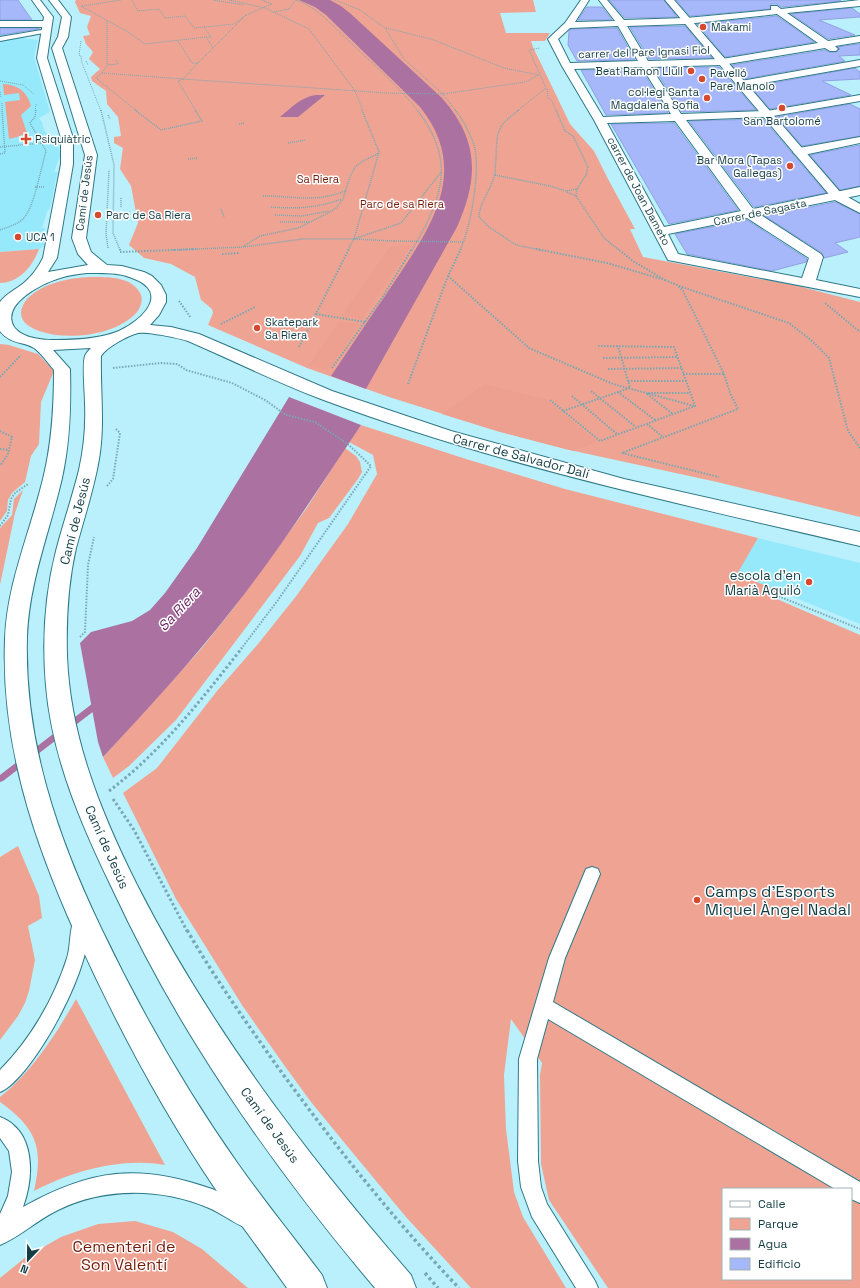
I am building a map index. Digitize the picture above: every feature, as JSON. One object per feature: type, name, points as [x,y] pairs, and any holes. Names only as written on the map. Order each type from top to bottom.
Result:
[{"type":"street","name":"Camí de Jesús","points":[[30,285],[47,265],[50,258],[67,164],[67,138],[42,58],[48,17],[36,0]]},
{"type":"street","name":"Camí de Jesús","points":[[53,0],[67,17],[63,37],[57,48],[91,155],[79,238],[85,254],[103,269]]},
{"type":"street","points":[[568,25],[584,0]]},
{"type":"street","points":[[603,0],[621,23],[678,117],[750,214],[816,257],[808,282]]},
{"type":"street","points":[[669,0],[837,196],[860,209]]},
{"type":"street","points":[[568,25],[686,21],[780,12],[848,2],[860,3]]},
{"type":"street","points":[[848,2],[860,10]]},
{"type":"street","points":[[767,4],[858,65]]},
{"type":"street","points":[[0,24],[47,28],[55,25],[63,37]]},
{"type":"street","name":"carrer de Joan Dameto","points":[[568,25],[553,39],[567,66],[600,120],[673,257],[860,293]]},
{"type":"street","name":"carrer del Pare Ignasi Fiol","points":[[567,66],[722,62],[860,39]]},
{"type":"street","points":[[741,84],[858,65]]},
{"type":"street","points":[[600,120],[767,114],[860,98]]},
{"type":"street","points":[[799,152],[860,140]]},
{"type":"street","name":"Carrer de Sagasta","points":[[660,232],[860,191]]},
{"type":"street","points":[[32,348],[73,346],[114,338],[136,328],[150,318],[166,312],[160,301],[157,290],[148,280],[141,276],[123,271],[103,269],[72,271],[57,274],[30,285],[14,295],[2,307],[3,325],[6,335],[25,341],[32,348],[62,369],[63,419],[55,471],[32,546],[20,599],[15,655],[19,714],[27,767],[40,816],[78,912],[116,990],[147,1048],[226,1174],[309,1288]]},
{"type":"street","name":"Carrer de Salvador Dalí","points":[[166,312],[193,337]]},
{"type":"street","name":"Carrer de Salvador Dalí","points":[[136,328],[171,332],[193,337],[326,395],[445,435],[621,484],[860,539]]},
{"type":"street","name":"Camí de Jesús","points":[[114,338],[98,349],[93,356],[93,435],[84,489],[66,552],[57,603],[56,658],[58,692],[64,728],[95,792],[116,870],[148,935],[178,989],[213,1044],[302,1170],[354,1238],[398,1288]]},
{"type":"lane","points":[[0,39],[47,28]]},
{"type":"lane","points":[[588,1288],[539,1210],[531,1187],[528,1161],[528,1059],[557,958],[592,874]]},
{"type":"lane","points":[[0,1083],[31,1048],[52,1013],[78,953],[81,939],[78,912]]},
{"type":"lane","points":[[543,1006],[852,1188]]},
{"type":"lane","points":[[0,1126],[11,1136],[21,1157],[21,1184],[13,1212],[0,1234]]},
{"type":"lane","points":[[0,1234],[52,1201],[82,1190],[107,1184],[138,1182],[165,1185],[187,1190],[216,1201],[244,1217],[271,1236]]},
{"type":"path","points":[[121,0],[81,6],[128,32],[145,44],[211,37],[204,27]]},
{"type":"path","points":[[132,0],[138,11],[159,9],[165,18],[185,16],[194,28],[234,24],[240,18],[272,4],[262,0]]},
{"type":"path","points":[[213,0],[264,8]]},
{"type":"path","points":[[229,0],[264,8],[309,29],[355,91],[379,153],[354,239],[299,347]]},
{"type":"path","points":[[273,12],[289,9],[296,0],[310,6],[325,17],[400,90],[424,117],[438,147],[442,165],[441,184],[430,217],[413,250],[332,368]]},
{"type":"path","points":[[335,0],[360,10],[385,28],[431,39],[504,68],[539,75]]},
{"type":"path","points":[[107,21],[107,65],[102,73],[96,78],[161,130],[202,121],[178,81],[183,79],[246,15]]},
{"type":"path","points":[[385,28],[404,59],[443,94],[458,113],[474,144],[476,159],[473,209],[464,242],[448,276],[408,384]]},
{"type":"path","points":[[206,37],[213,48]]},
{"type":"path","points":[[178,40],[192,63],[198,63]]},
{"type":"path","points":[[542,48],[529,50],[546,88],[548,98],[552,101],[565,131],[573,136],[588,167],[586,175],[577,188],[576,196]]},
{"type":"path","points":[[107,65],[118,64],[116,60]]},
{"type":"path","points":[[86,61],[88,65]]},
{"type":"path","points":[[102,73],[386,93],[443,94],[525,82],[539,75]]},
{"type":"path","points":[[0,81],[23,85],[31,90],[37,97]]},
{"type":"path","points":[[546,88],[503,122],[496,134],[495,174],[489,192],[480,206],[478,217],[489,227],[516,245],[607,263],[665,280],[789,323],[812,341],[829,358],[848,431],[860,448]]},
{"type":"path","points":[[0,92],[1,98]]},
{"type":"path","points":[[0,154],[5,153],[2,102]]},
{"type":"path","points":[[0,230],[22,220],[28,213],[46,151],[30,122],[35,116],[36,103]]},
{"type":"path","points":[[108,115],[110,119]]},
{"type":"path","points":[[239,124],[244,123]]},
{"type":"path","points":[[288,143],[306,140]]},
{"type":"path","points":[[0,147],[42,143]]},
{"type":"path","points":[[244,247],[259,237],[284,232],[312,222],[332,211],[337,207],[343,198],[348,179],[354,168],[361,162],[379,153]]},
{"type":"path","points":[[188,159],[198,158]]},
{"type":"path","points":[[354,239],[401,223],[442,171]]},
{"type":"path","points":[[495,174],[550,186],[576,196],[604,238],[633,261],[665,280]]},
{"type":"path","points":[[566,191],[577,188]]},
{"type":"path","points":[[263,196],[316,200],[331,197],[345,191]]},
{"type":"path","points":[[121,198],[121,207]]},
{"type":"path","points":[[271,207],[292,209],[312,208],[327,205],[343,198]]},
{"type":"path","points":[[221,209],[224,217]]},
{"type":"path","points":[[275,214],[306,215],[332,211]]},
{"type":"path","points":[[280,222],[312,222]]},
{"type":"path","points":[[113,233],[121,252],[244,247],[302,239],[464,242]]},
{"type":"path","points":[[222,254],[238,254]]},
{"type":"path","points":[[448,276],[529,348],[613,384],[695,406]]},
{"type":"path","points":[[677,285],[694,311],[724,374],[730,393],[738,409],[622,453],[718,477]]},
{"type":"path","points":[[824,302],[860,332]]},
{"type":"path","points":[[221,324],[255,307]]},
{"type":"path","points":[[316,314],[365,322]]},
{"type":"path","points":[[598,346],[674,346],[695,406]]},
{"type":"path","points":[[618,346],[630,388]]},
{"type":"path","points":[[0,377],[32,348]]},
{"type":"path","points":[[603,358],[678,357]]},
{"type":"path","points":[[95,792],[130,776],[174,734],[264,620],[371,466],[349,445],[315,422],[286,415],[265,400],[232,383],[186,370],[177,364],[161,363],[106,369]]},
{"type":"path","points":[[608,369],[682,368]]},
{"type":"path","points":[[684,374],[724,374]]},
{"type":"path","points":[[628,381],[686,381]]},
{"type":"path","points":[[563,411],[630,388]]},
{"type":"path","points":[[591,391],[636,428]]},
{"type":"path","points":[[618,392],[655,421]]},
{"type":"path","points":[[645,392],[690,393]]},
{"type":"path","points":[[645,392],[673,414]]},
{"type":"path","points":[[572,396],[617,434]]},
{"type":"path","points":[[550,400],[600,441],[695,406]]},
{"type":"path","points":[[647,424],[663,437]]},
{"type":"path","points":[[0,431],[12,437],[9,450],[1,464]]},
{"type":"path","points":[[0,450],[9,450]]},
{"type":"path","points":[[0,526],[8,515],[11,498],[14,493],[29,484]]},
{"type":"path","points":[[773,594],[860,629]]},
{"type":"path","points":[[95,792],[113,807]]},
{"type":"path","points":[[95,792],[126,814],[163,888],[190,936],[232,1003],[295,1092],[358,1172],[439,1267],[459,1288]]},
{"type":"path","points":[[423,1271],[438,1288]]},
{"type":"shaded area","name":"Psiquiàtric","points":[[0,27],[22,28],[22,30],[18,33],[24,38],[38,40],[34,57],[50,112],[39,118],[42,122],[44,130],[59,148],[61,154],[54,172],[58,172],[50,208],[47,212],[42,228],[45,228],[44,246],[39,249],[0,252]]},
{"type":"shaded area","points":[[3,84],[17,87],[21,90],[27,96],[31,106],[21,115],[27,133],[9,139],[5,102],[20,100],[19,93],[4,95]]},
{"type":"shaded area","points":[[391,246],[411,246],[362,319],[341,316]]},
{"type":"shaded area","points":[[339,321],[360,324],[328,370],[308,366]]},
{"type":"shaded area","points":[[484,384],[546,399],[597,442],[574,451],[497,431],[442,414]]},
{"type":"shaded area","name":"escola d'en Marià Aguiló","points":[[758,538],[860,563],[860,624],[736,574]]},
{"type":"green space","name":"Parc de sa Riera","points":[[76,0],[533,0],[536,12],[500,13],[506,33],[550,33],[545,41],[531,41],[533,47],[570,124],[594,151],[635,229],[630,229],[643,257],[798,286],[860,302],[860,517],[717,482],[565,449],[497,431],[389,397],[307,368],[208,325],[213,313],[212,309],[201,300],[195,277],[171,264],[144,258],[129,245],[138,223],[131,186],[120,169],[123,148],[114,143],[114,137],[121,136],[118,117],[107,104],[106,91],[92,81],[91,77],[100,69],[89,59],[93,52],[86,44],[83,36],[90,35],[87,27],[91,16],[80,13],[75,2]]},
{"type":"green space","points":[[39,249],[29,267],[19,277],[0,283],[0,252]]},
{"type":"green space","points":[[90,277],[116,278],[134,285],[142,298],[137,312],[128,320],[117,326],[104,331],[77,336],[63,336],[39,331],[30,327],[21,317],[22,309],[27,299],[40,289],[56,282]]},
{"type":"green space","points":[[0,344],[9,345],[38,354],[54,371],[41,402],[39,444],[31,456],[25,482],[12,493],[8,500],[7,511],[0,521]]},
{"type":"green space","points":[[361,425],[565,489],[758,538],[737,574],[779,591],[777,599],[860,635],[860,1288],[608,1288],[549,1200],[541,1164],[540,1075],[542,1063],[511,1019],[504,1075],[506,1129],[514,1192],[523,1217],[566,1288],[471,1288],[406,1217],[311,1102],[242,1005],[176,899],[123,793],[157,768],[217,691],[258,644],[297,595],[348,524],[377,474],[373,455],[349,442]]},
{"type":"green space","points":[[345,448],[356,456],[360,462],[362,472],[358,479],[329,518],[318,523],[300,556],[176,720],[129,766],[113,778],[103,757],[201,649],[232,610],[306,509]]},
{"type":"green space","points":[[23,490],[15,513],[0,585],[0,528],[12,515],[14,499]]},
{"type":"green space","points":[[18,846],[39,896],[42,918],[28,926],[35,960],[25,1003],[18,1016],[0,1040],[0,857]]},
{"type":"green space","points":[[76,999],[165,1165],[149,1163],[115,1164],[64,1177],[34,1191],[38,1162],[34,1140],[22,1121],[0,1102],[0,1097],[33,1064],[52,1039]]},
{"type":"green space","name":"Cementeri de Son Valentí","points":[[135,1221],[173,1232],[202,1249],[248,1288],[0,1288],[0,1278],[26,1257],[61,1237],[98,1224]]},
{"type":"water","points":[[299,0],[330,0],[341,6],[442,98],[463,129],[469,144],[472,160],[472,176],[469,192],[457,227],[366,389],[331,376],[402,271],[429,226],[438,203],[444,180],[443,156],[436,132],[420,107],[326,15],[315,7]]},
{"type":"water","points":[[316,95],[325,95],[298,117],[280,117],[301,100]]},
{"type":"water","points":[[289,397],[361,425],[282,543],[231,611],[168,686],[103,757],[98,742],[80,643],[91,632],[132,621],[150,610],[165,593],[197,548]]},
{"type":"building","points":[[0,0],[18,0],[32,20],[0,20]]},
{"type":"building","points":[[609,0],[664,0],[677,17],[625,18]]},
{"type":"building","points":[[676,0],[841,1],[781,7],[777,4],[771,4],[770,9],[690,16]]},
{"type":"building","points":[[587,7],[602,7],[612,20],[578,20]]},
{"type":"building","points":[[852,8],[860,14],[860,17],[819,20],[855,35],[828,39],[791,14]]},
{"type":"building","points":[[777,16],[814,42],[725,57],[697,24]]},
{"type":"building","points":[[685,26],[712,58],[649,59],[630,27]]},
{"type":"building","points":[[0,28],[39,28],[39,29],[0,35]]},
{"type":"building","points":[[617,28],[635,60],[577,61],[568,45],[569,31],[571,29]]},
{"type":"building","points":[[860,44],[860,55],[839,56],[845,61],[744,79],[732,65],[825,50],[836,52],[840,49],[838,47]]},
{"type":"building","name":"col·legi Santa Magdalena Sofia","points":[[719,67],[756,110],[682,112],[654,68]]},
{"type":"building","points":[[855,68],[860,72],[860,79],[822,81],[851,95],[770,109],[751,87]]},
{"type":"building","points":[[641,69],[668,113],[606,115],[581,70]]},
{"type":"building","points":[[850,104],[860,109],[860,136],[802,146],[777,117]]},
{"type":"building","points":[[763,119],[826,193],[754,207],[689,121]]},
{"type":"building","points":[[674,123],[738,210],[669,224],[611,124]]},
{"type":"building","points":[[860,145],[860,186],[840,190],[810,155]]},
{"type":"building","points":[[835,202],[860,214],[860,237],[835,243],[848,252],[824,258],[822,253],[765,216]]},
{"type":"building","points":[[747,220],[807,259],[806,262],[772,271],[687,254],[675,234]]},
{"type":"waterway","name":"Sa Riera","points":[[0,779],[100,702]]},
{"type":"place","name":"Makami","points":[[703,27]]},
{"type":"place","name":"Beat Ramon Llull","points":[[691,71]]},
{"type":"place","name":"Pavelló Pare Manolo","points":[[702,79]]},
{"type":"place","name":"col·legi Santa Magdalena Sofia","points":[[707,98]]},
{"type":"place","name":"San Bartolomé","points":[[782,108]]},
{"type":"place","name":"Psiquiàtric","points":[[26,139]]},
{"type":"place","name":"Bar Mora (Tapas Gallegas)","points":[[790,166]]},
{"type":"place","name":"Parc de Sa Riera","points":[[98,215]]},
{"type":"place","name":"UCA 1","points":[[18,237]]},
{"type":"place","name":"Skatepark Sa Riera","points":[[257,328]]},
{"type":"place","name":"escola d'en Marià Aguiló","points":[[809,582]]},
{"type":"place","name":"Camps d'Esports Miquel Àngel Nadal","points":[[697,900]]}]
